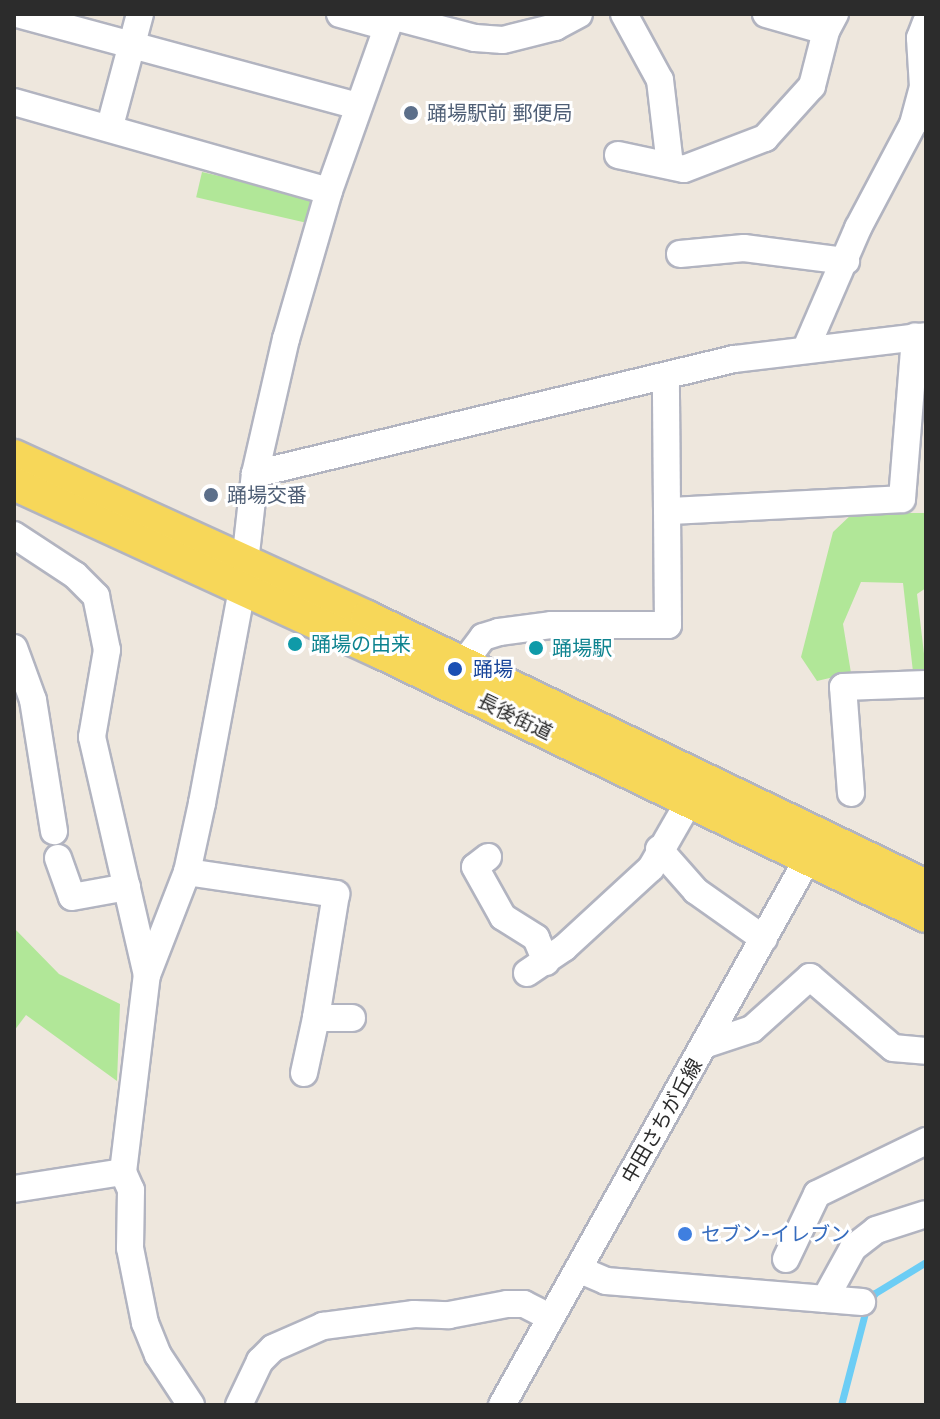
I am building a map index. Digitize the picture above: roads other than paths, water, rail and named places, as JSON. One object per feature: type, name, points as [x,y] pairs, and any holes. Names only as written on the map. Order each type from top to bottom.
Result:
[{"type":"main road","name":"長後街道","points":[[14,456],[690,800],[814,848]]},
{"type":"main road","name":"長後街道","points":[[14,484],[244,574],[462,665],[814,848],[926,916]]},
{"type":"main road","points":[[814,848],[926,886]]},
{"type":"street","points":[[17,14],[357,106]]},
{"type":"street","points":[[110,126],[140,14]]},
{"type":"street","points":[[340,14],[390,19],[475,38],[503,40],[528,23],[579,14]]},
{"type":"street","points":[[624,14],[660,80],[670,165]]},
{"type":"street","points":[[618,155],[684,169],[765,138],[812,86],[831,23],[766,14]]},
{"type":"street","points":[[190,1405],[145,1323],[130,1248],[131,1190],[123,1172],[147,975],[187,872],[244,574],[255,474],[286,339],[329,191],[390,19]]},
{"type":"street","points":[[807,346],[913,124],[923,87],[920,38],[926,22]]},
{"type":"street","points":[[14,102],[110,126],[329,191]]},
{"type":"street","points":[[680,254],[744,248],[846,261]]},
{"type":"street","points":[[255,474],[807,346],[920,337],[902,499],[669,511]]},
{"type":"street","points":[[462,665],[483,637],[499,632],[551,625],[668,625],[666,378]]},
{"type":"street","points":[[14,535],[75,575],[96,596],[107,650],[92,737],[147,975]]},
{"type":"street","points":[[14,648],[33,700],[54,831]]},
{"type":"street","points":[[851,793],[843,687],[926,684]]},
{"type":"street","points":[[488,857],[475,867],[503,917],[536,938],[537,967],[651,868],[659,849],[690,800]]},
{"type":"street","name":"中田さちが丘線","points":[[502,1405],[707,1044],[814,848]]},
{"type":"street","points":[[659,849],[696,891],[764,939]]},
{"type":"street","points":[[58,858],[72,897],[127,887]]},
{"type":"street","points":[[187,872],[336,894],[304,1073]]},
{"type":"street","points":[[707,1044],[752,1029],[810,977],[893,1048],[926,1051]]},
{"type":"street","points":[[316,1018],[352,1018]]},
{"type":"street","points":[[786,1259],[817,1194],[926,1141]]},
{"type":"street","points":[[16,1191],[123,1172]]},
{"type":"street","points":[[825,1299],[853,1248],[876,1230],[926,1214]]},
{"type":"street","points":[[578,1269],[606,1281],[862,1302]]},
{"type":"street","points":[[239,1405],[260,1361],[273,1348],[323,1326],[414,1314],[449,1315],[507,1304],[524,1304],[551,1318]]},
{"type":"waterway","points":[[841,1405],[866,1309],[875,1293],[926,1262]]},
{"type":"place","name":"踊場駅前 郵便局","points":[[411,113]]},
{"type":"place","name":"踊場交番","points":[[211,495]]},
{"type":"place","name":"踊場の由来","points":[[295,644]]},
{"type":"place","name":"踊場駅","points":[[536,648]]},
{"type":"place","name":"踊場","points":[[455,669]]},
{"type":"place","name":"セブン-イレブン","points":[[685,1234]]}]
